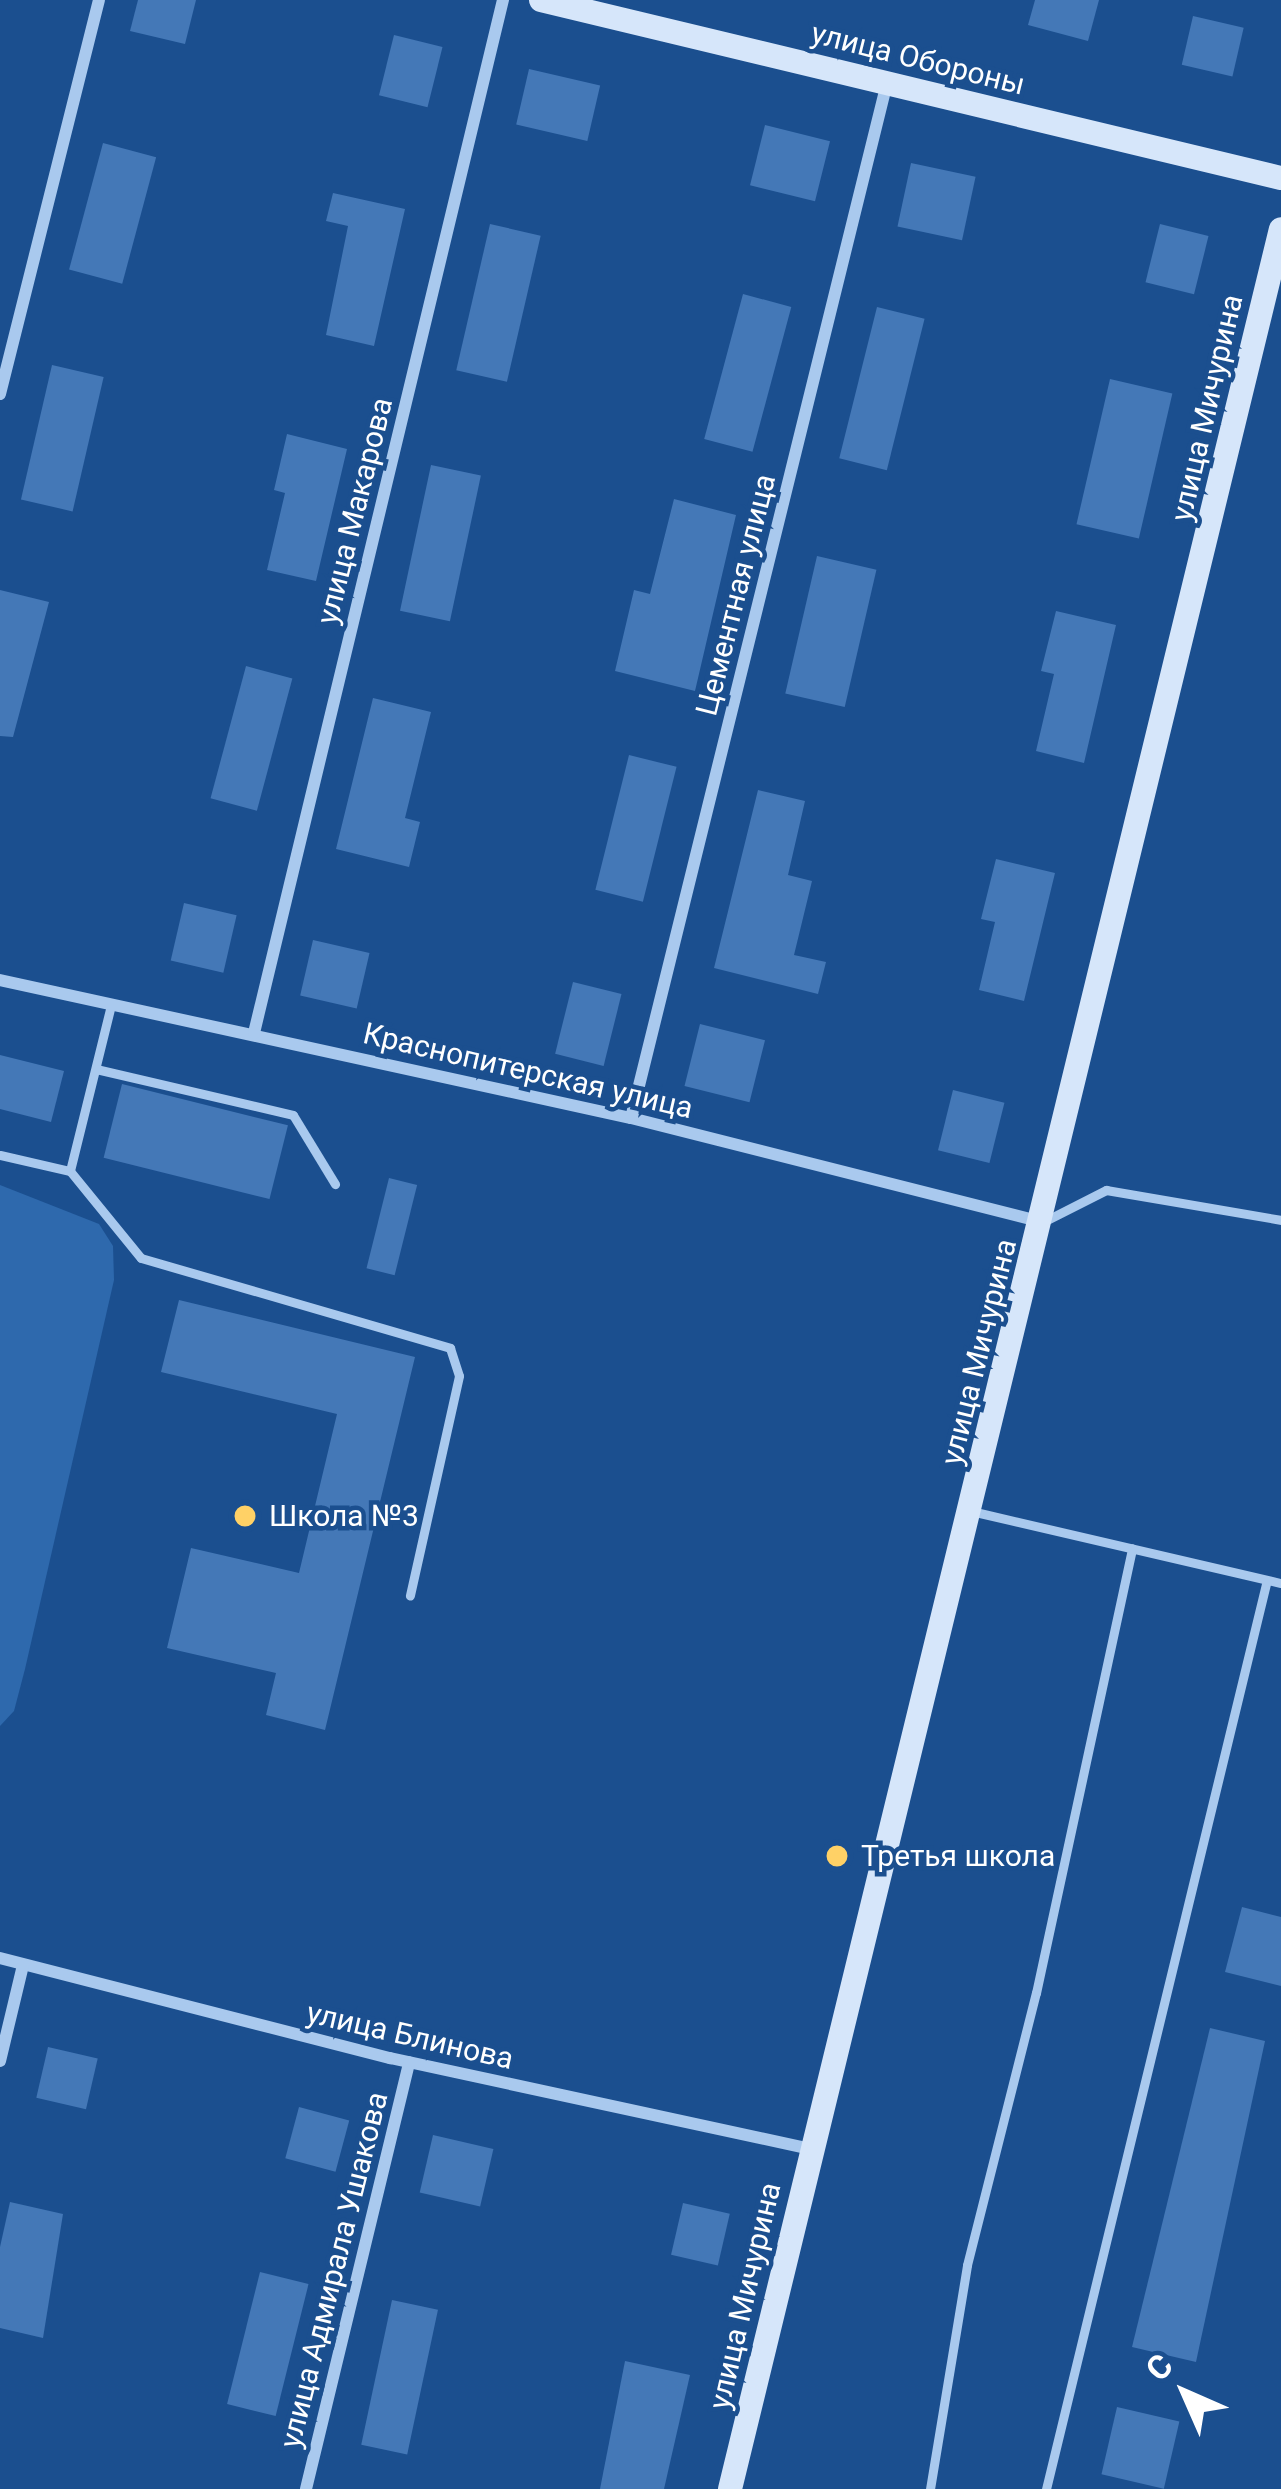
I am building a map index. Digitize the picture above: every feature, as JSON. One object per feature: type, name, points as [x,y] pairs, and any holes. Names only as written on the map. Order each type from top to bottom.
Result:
[{"type":"street","points":[[0,394],[99,0]]},
{"type":"street","name":"улица Макарова","points":[[254,1033],[503,0]]},
{"type":"street","name":"улица Обороны","points":[[541,0],[1281,178]]},
{"type":"street","name":"Цементная улица","points":[[631,1118],[887,82]]},
{"type":"street","name":"улица Мичурина","points":[[730,2489],[1281,229]]},
{"type":"street","name":"Краснопитерская улица","points":[[0,980],[631,1118],[1042,1222]]},
{"type":"street","name":"улица Блинова","points":[[0,1958],[410,2062],[811,2149]]},
{"type":"street","points":[[0,2061],[23,1964]]},
{"type":"street","name":"улица Адмирала Ушакова","points":[[306,2489],[410,2062]]},
{"type":"lane","points":[[70,1171],[111,1005]]},
{"type":"lane","points":[[96,1069],[293,1115],[334,1184]]},
{"type":"lane","points":[[0,1156],[70,1171],[141,1258],[450,1348],[459,1376],[410,1596]]},
{"type":"lane","points":[[1042,1222],[1106,1190],[1281,1220]]},
{"type":"lane","points":[[970,1510],[1281,1583]]},
{"type":"lane","points":[[930,2489],[967,2265],[1036,1993],[1132,1549]]},
{"type":"lane","points":[[1046,2489],[1267,1580]]},
{"type":"shaded area","points":[[0,1185],[99,1224],[113,1246],[114,1280],[25,1669],[14,1711],[0,1726]]},
{"type":"building","points":[[138,0],[196,0],[185,44],[130,31]]},
{"type":"building","points":[[1035,0],[1099,0],[1088,41],[1028,25]]},
{"type":"building","points":[[1193,16],[1244,28],[1232,76],[1182,65]]},
{"type":"building","points":[[394,35],[443,47],[428,107],[379,95]]},
{"type":"building","points":[[529,69],[600,85],[587,141],[516,125]]},
{"type":"building","points":[[765,125],[830,141],[815,201],[750,185]]},
{"type":"building","points":[[103,143],[156,157],[122,284],[69,270]]},
{"type":"building","points":[[911,163],[976,177],[962,240],[897,227]]},
{"type":"building","points":[[333,193],[405,209],[374,346],[326,335],[348,226],[326,221]]},
{"type":"building","points":[[490,224],[541,236],[507,382],[456,370]]},
{"type":"building","points":[[1160,224],[1209,236],[1194,294],[1145,282]]},
{"type":"building","points":[[743,294],[791,307],[752,452],[704,439]]},
{"type":"building","points":[[877,307],[925,319],[887,470],[839,458]]},
{"type":"building","points":[[52,365],[104,377],[73,511],[21,499]]},
{"type":"building","points":[[1110,379],[1172,393],[1139,539],[1076,524]]},
{"type":"building","points":[[287,434],[347,449],[316,581],[267,570],[285,493],[274,490]]},
{"type":"building","points":[[431,465],[481,476],[450,621],[400,611]]},
{"type":"building","points":[[674,499],[736,515],[695,691],[615,671],[634,590],[650,594]]},
{"type":"building","points":[[817,556],[876,570],[845,707],[785,693]]},
{"type":"building","points":[[0,590],[49,602],[13,737],[0,736]]},
{"type":"building","points":[[1056,611],[1116,625],[1084,763],[1036,751],[1054,674],[1041,671]]},
{"type":"building","points":[[246,666],[292,678],[257,811],[211,798]]},
{"type":"building","points":[[373,698],[431,712],[405,818],[420,822],[409,867],[336,849]]},
{"type":"building","points":[[629,755],[677,767],[643,902],[595,890]]},
{"type":"building","points":[[758,790],[805,801],[788,875],[812,881],[794,955],[826,962],[818,994],[714,968]]},
{"type":"building","points":[[996,859],[1055,873],[1024,1001],[979,990],[995,922],[981,919]]},
{"type":"building","points":[[184,903],[237,915],[223,973],[171,960]]},
{"type":"building","points":[[313,940],[370,953],[357,1009],[300,996]]},
{"type":"building","points":[[573,982],[622,994],[604,1066],[555,1054]]},
{"type":"building","points":[[700,1024],[765,1040],[750,1102],[685,1086]]},
{"type":"building","points":[[0,1055],[64,1071],[51,1122],[0,1109]]},
{"type":"building","points":[[122,1084],[288,1125],[270,1199],[104,1158]]},
{"type":"building","points":[[953,1090],[1004,1103],[989,1163],[938,1150]]},
{"type":"building","points":[[389,1178],[417,1185],[395,1275],[367,1268]]},
{"type":"building","points":[[179,1300],[415,1357],[325,1730],[266,1715],[276,1673],[167,1648],[191,1548],[299,1573],[337,1414],[161,1372]]},
{"type":"building","points":[[1242,1907],[1281,1917],[1281,1986],[1225,1972]]},
{"type":"building","points":[[1210,2028],[1265,2041],[1196,2362],[1132,2347]]},
{"type":"building","points":[[48,2047],[98,2058],[86,2109],[36,2098]]},
{"type":"building","points":[[299,2107],[349,2120],[336,2172],[285,2158]]},
{"type":"building","points":[[433,2135],[493,2149],[480,2206],[420,2192]]},
{"type":"building","points":[[10,2202],[63,2214],[43,2338],[0,2328],[0,2247]]},
{"type":"building","points":[[683,2203],[730,2214],[718,2265],[671,2255]]},
{"type":"building","points":[[260,2272],[309,2284],[276,2416],[227,2404]]},
{"type":"building","points":[[392,2300],[438,2310],[407,2455],[361,2445]]},
{"type":"building","points":[[625,2361],[690,2375],[664,2489],[600,2489]]},
{"type":"building","points":[[1117,2407],[1179,2421],[1164,2489],[1101,2474]]},
{"type":"place","name":"Школа №3","points":[[245,1516]]},
{"type":"place","name":"Третья школа","points":[[837,1856]]}]
